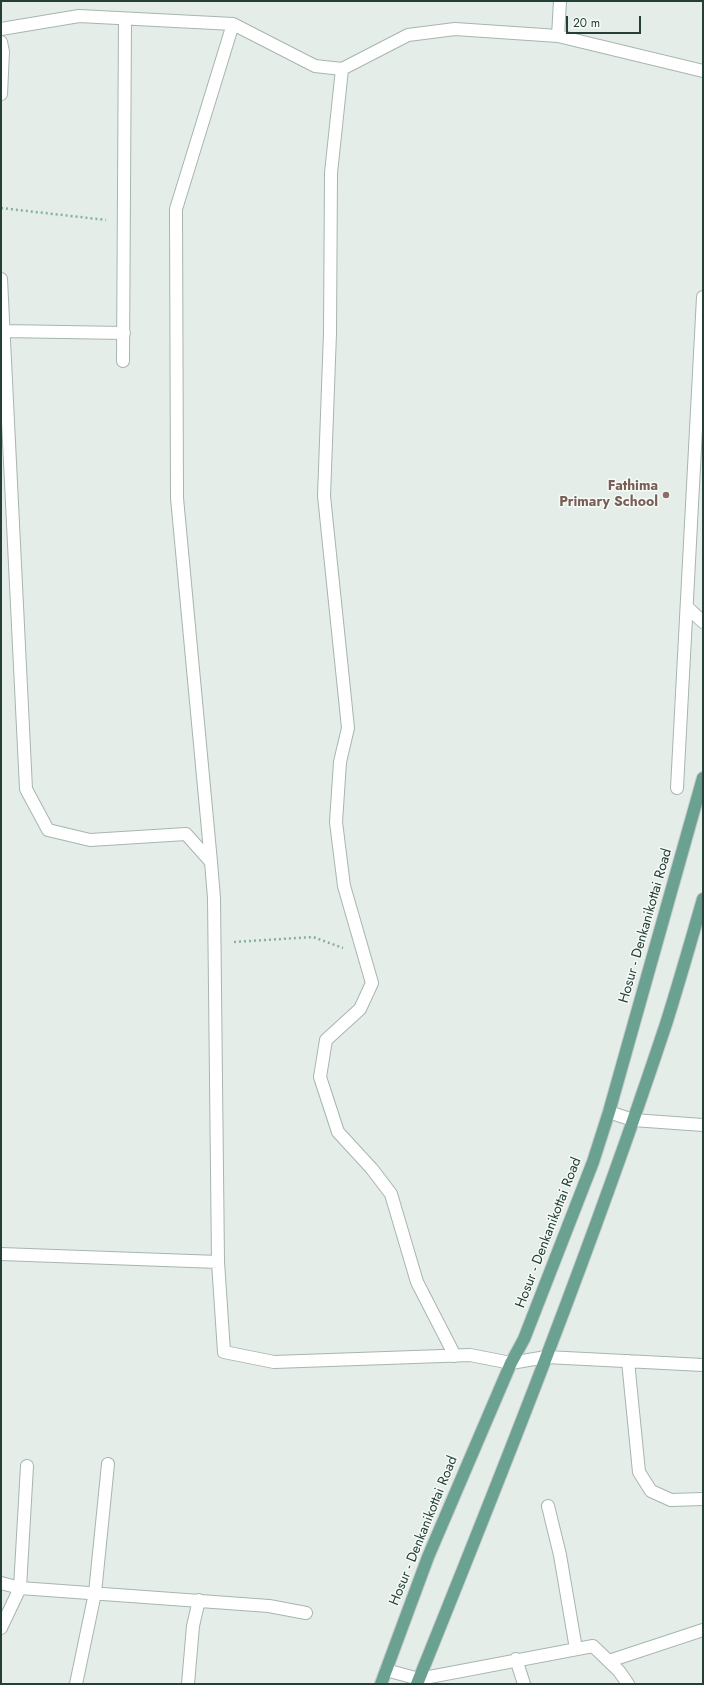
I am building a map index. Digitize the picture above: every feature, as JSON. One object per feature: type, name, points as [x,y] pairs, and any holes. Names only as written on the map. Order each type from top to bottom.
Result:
[{"type":"main road","name":"Hosur - Denkanikottai Road","points":[[381,1684],[428,1558],[511,1363],[524,1339],[593,1162],[609,1112],[703,778]]},
{"type":"main road","points":[[418,1682],[546,1357],[633,1120],[666,1022],[703,899]]},
{"type":"street","points":[[558,36],[560,1]]},
{"type":"street","points":[[1,29],[79,16],[233,24],[315,66],[342,69],[408,35],[455,29],[558,36],[703,71]]},
{"type":"street","points":[[123,361],[125,19]]},
{"type":"street","points":[[233,24],[176,209],[178,498],[214,898],[213,943],[218,1262],[224,1352],[274,1362],[470,1355],[511,1363],[546,1357],[703,1365]]},
{"type":"street","points":[[1,42],[3,52],[1,94]]},
{"type":"street","points":[[342,69],[331,173],[330,333],[324,496],[348,728],[340,762],[336,822],[344,886],[372,983],[360,1009],[326,1040],[320,1077],[338,1132],[372,1169],[391,1194],[417,1282],[455,1356]]},
{"type":"street","points":[[1,279],[26,789],[48,830],[90,840],[186,834],[211,862]]},
{"type":"street","points":[[677,788],[703,297]]},
{"type":"street","points":[[3,331],[124,333]]},
{"type":"street","points":[[687,608],[703,622]]},
{"type":"street","points":[[609,1112],[633,1120],[703,1125]]},
{"type":"street","points":[[1,1254],[218,1262]]},
{"type":"street","points":[[628,1361],[638,1472],[651,1491],[671,1500],[703,1499]]},
{"type":"street","points":[[76,1684],[95,1593],[108,1464]]},
{"type":"street","points":[[1,1628],[20,1588],[27,1466]]},
{"type":"street","points":[[548,1506],[560,1555],[576,1649]]},
{"type":"street","points":[[1,1583],[20,1588],[269,1606],[306,1613]]},
{"type":"street","points":[[188,1684],[193,1626],[199,1600]]},
{"type":"street","points":[[609,1661],[703,1630]]},
{"type":"street","points":[[386,1670],[418,1682],[516,1659],[593,1646],[609,1661],[628,1684]]},
{"type":"street","points":[[516,1659],[524,1684]]},
{"type":"path","points":[[1,208],[124,222]]},
{"type":"path","points":[[213,943],[313,937],[340,948],[363,950]]},
{"type":"place","name":"Fathima Primary School","points":[[666,495]]}]
